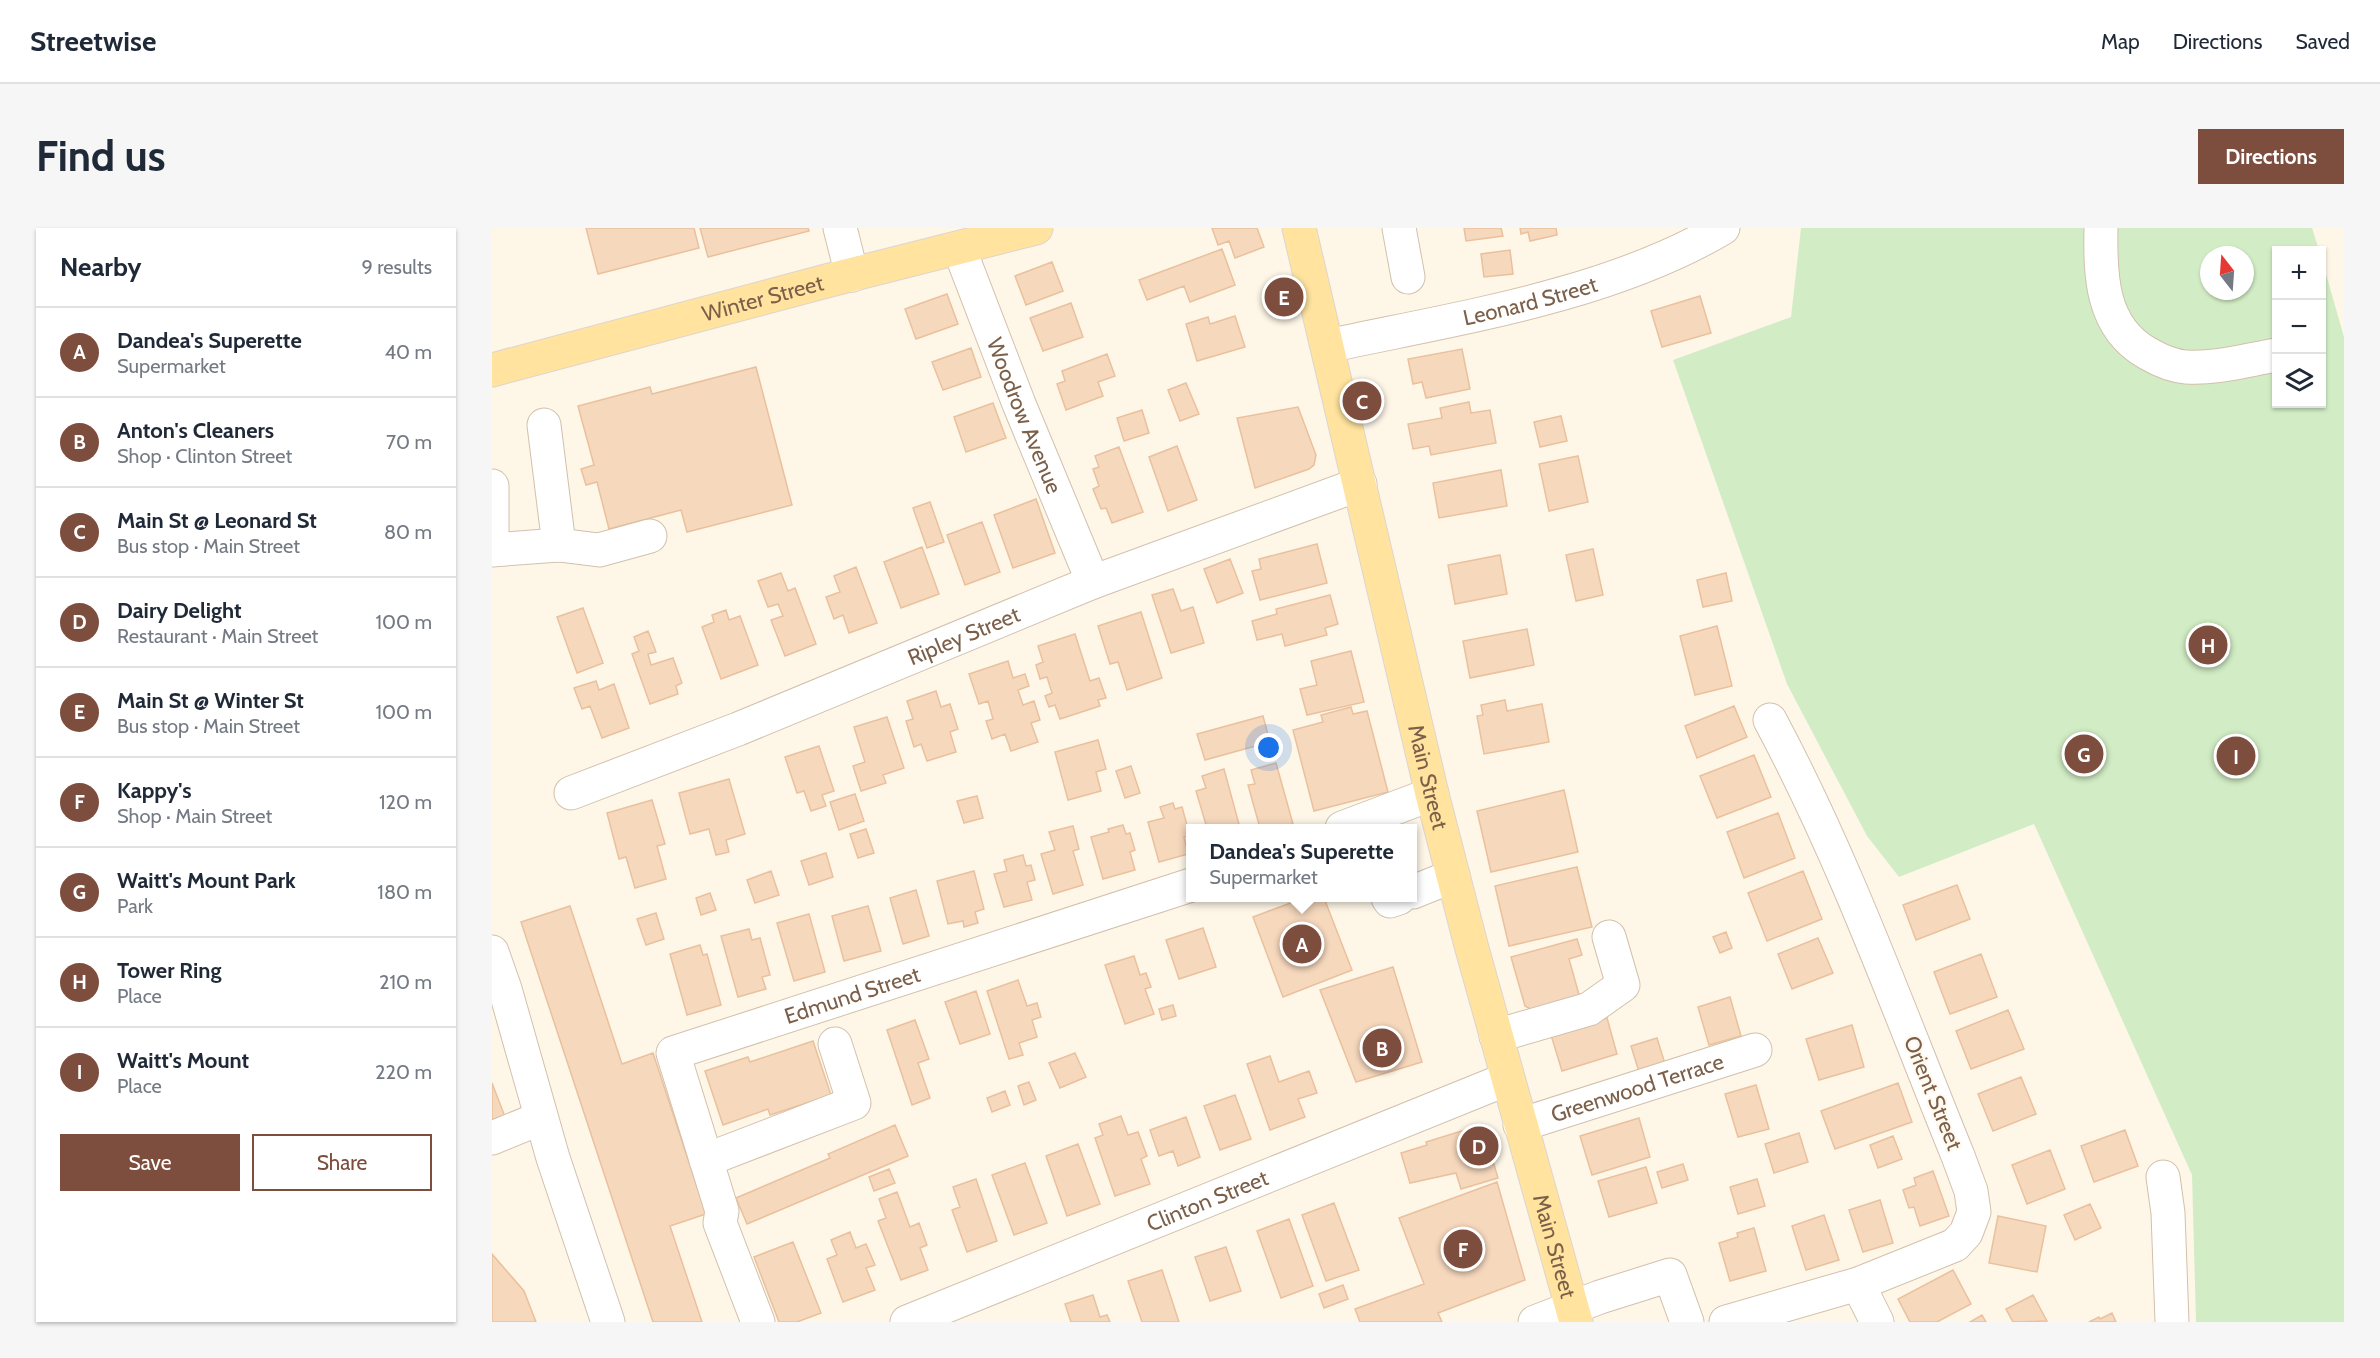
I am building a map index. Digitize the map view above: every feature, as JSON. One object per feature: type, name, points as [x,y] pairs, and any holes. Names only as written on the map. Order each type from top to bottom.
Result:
[{"type":"main road","name":"Winter Street","points":[[492,370],[1036,228]]},
{"type":"main road","name":"Main Street","points":[[1299,228],[1432,794],[1507,1079],[1573,1314]]},
{"type":"street","points":[[840,228],[852,275]]},
{"type":"street","points":[[1399,228],[1408,277]]},
{"type":"street","name":"Leonard Street","points":[[1328,346],[1568,291],[1644,265],[1722,228]]},
{"type":"street","points":[[2101,228],[2100,266],[2108,306],[2122,331],[2142,351],[2159,360],[2187,367],[2206,367],[2272,356]]},
{"type":"street","name":"Woodrow Avenue","points":[[959,248],[1019,404],[1093,582]]},
{"type":"street","points":[[544,425],[559,545]]},
{"type":"street","name":"Ripley Street","points":[[571,793],[738,729],[1093,582],[1360,484]]},
{"type":"street","points":[[492,486],[492,540]]},
{"type":"street","points":[[492,550],[559,545],[599,550],[650,536]]},
{"type":"street","name":"Orient Street","points":[[1726,1322],[1858,1284],[1955,1245],[1971,1225],[1974,1217],[1974,1205],[1958,1156],[1847,878],[1796,769],[1770,720]]},
{"type":"street","points":[[1359,824],[1432,794]]},
{"type":"street","points":[[1417,890],[1454,876]]},
{"type":"street","name":"Edmund Street","points":[[758,1322],[720,1223],[722,1211],[673,1053],[1186,887]]},
{"type":"street","points":[[1496,1036],[1589,1009],[1623,985],[1609,937]]},
{"type":"street","points":[[492,952],[505,989],[541,1119],[608,1322]]},
{"type":"street","points":[[706,1160],[854,1103],[836,1044]]},
{"type":"street","name":"Greenwood Terrace","points":[[1520,1125],[1755,1050]]},
{"type":"street","name":"Clinton Street","points":[[907,1322],[1507,1079]]},
{"type":"street","points":[[492,1138],[541,1119]]},
{"type":"street","points":[[2163,1177],[2168,1213],[2172,1322]]},
{"type":"street","points":[[1536,1322],[1573,1314],[1670,1275],[1687,1322]]},
{"type":"street","points":[[1858,1284],[1877,1322]]},
{"type":"green space","points":[[1801,228],[2312,228],[2318,246],[2272,246],[2272,408],[2326,408],[2326,274],[2344,337],[2344,1322],[2196,1322],[2192,1175],[2034,824],[1899,877],[1867,836],[1787,684],[1673,360],[1791,317]]},
{"type":"building","points":[[586,228],[694,228],[699,248],[598,274]]},
{"type":"building","points":[[700,228],[808,228],[809,231],[708,257]]},
{"type":"building","points":[[1212,228],[1257,228],[1264,247],[1235,258],[1229,241],[1218,245]]},
{"type":"building","points":[[1464,228],[1501,228],[1503,236],[1466,241]]},
{"type":"building","points":[[1520,228],[1556,228],[1557,235],[1530,241],[1528,232],[1521,234]]},
{"type":"building","points":[[1222,249],[1235,285],[1190,302],[1184,286],[1147,300],[1139,280]]},
{"type":"building","points":[[1510,250],[1513,274],[1484,277],[1481,254]]},
{"type":"building","points":[[1052,262],[1063,291],[1026,305],[1015,276]]},
{"type":"building","points":[[947,294],[958,324],[916,339],[905,309]]},
{"type":"building","points":[[1700,296],[1711,333],[1662,347],[1651,311]]},
{"type":"building","points":[[1071,303],[1083,337],[1043,351],[1030,318]]},
{"type":"building","points":[[1235,316],[1245,347],[1197,361],[1186,324],[1208,317],[1210,324]]},
{"type":"building","points":[[971,348],[981,377],[943,390],[932,362]]},
{"type":"building","points":[[1462,349],[1470,389],[1426,398],[1422,382],[1413,384],[1408,359]]},
{"type":"building","points":[[1107,354],[1115,376],[1098,382],[1103,396],[1066,410],[1057,384],[1065,381],[1062,371]]},
{"type":"building","points":[[756,367],[792,505],[687,532],[681,510],[609,529],[597,482],[586,485],[581,469],[594,465],[578,406],[650,387],[652,394]]},
{"type":"building","points":[[1186,383],[1199,414],[1180,421],[1168,390]]},
{"type":"building","points":[[1469,402],[1471,413],[1490,410],[1496,443],[1431,455],[1429,446],[1413,449],[1408,424],[1442,418],[1440,408]]},
{"type":"building","points":[[993,403],[1006,438],[966,452],[954,417]]},
{"type":"building","points":[[1298,407],[1316,455],[1314,465],[1309,469],[1255,488],[1237,418]]},
{"type":"building","points":[[1142,410],[1149,433],[1124,441],[1117,418]]},
{"type":"building","points":[[1561,416],[1567,441],[1540,447],[1534,422]]},
{"type":"building","points":[[1177,446],[1197,500],[1168,511],[1149,457]]},
{"type":"building","points":[[1119,447],[1143,512],[1112,523],[1106,508],[1101,509],[1093,489],[1099,486],[1093,469],[1099,467],[1095,456]]},
{"type":"building","points":[[1578,456],[1588,502],[1549,511],[1539,464]]},
{"type":"building","points":[[1501,470],[1507,506],[1439,518],[1433,483]]},
{"type":"building","points":[[1036,499],[1055,553],[1013,568],[994,515]]},
{"type":"building","points":[[930,502],[944,542],[927,548],[913,508]]},
{"type":"building","points":[[982,522],[1000,572],[965,585],[947,535]]},
{"type":"building","points":[[1317,544],[1327,583],[1260,600],[1252,571],[1261,569],[1259,559]]},
{"type":"building","points":[[922,547],[939,594],[901,608],[884,562]]},
{"type":"building","points":[[1593,549],[1603,595],[1576,601],[1566,555]]},
{"type":"building","points":[[1500,555],[1507,594],[1455,604],[1448,565]]},
{"type":"building","points":[[1230,559],[1243,593],[1217,603],[1204,569]]},
{"type":"building","points":[[856,567],[877,623],[849,633],[843,615],[834,619],[826,597],[840,592],[834,576]]},
{"type":"building","points":[[781,573],[788,591],[795,588],[816,644],[785,656],[771,620],[783,616],[778,604],[768,607],[758,581]]},
{"type":"building","points":[[1726,573],[1732,601],[1703,607],[1697,580]]},
{"type":"building","points":[[1173,589],[1181,611],[1193,607],[1204,643],[1171,653],[1152,595]]},
{"type":"building","points":[[1330,595],[1338,624],[1325,628],[1327,635],[1285,646],[1282,634],[1257,640],[1252,621],[1277,614],[1276,609]]},
{"type":"building","points":[[583,608],[603,663],[577,673],[557,617]]},
{"type":"building","points":[[726,610],[729,620],[740,616],[758,665],[721,679],[702,627],[714,622],[712,615]]},
{"type":"building","points":[[1141,612],[1162,678],[1127,690],[1118,662],[1110,664],[1098,626]]},
{"type":"building","points":[[1717,626],[1732,686],[1695,695],[1680,636]]},
{"type":"building","points":[[1527,629],[1534,665],[1470,678],[1463,641]]},
{"type":"building","points":[[648,631],[656,652],[648,654],[651,665],[673,658],[682,683],[676,686],[678,694],[650,704],[632,654],[639,651],[634,637]]},
{"type":"building","points":[[1075,634],[1090,681],[1099,678],[1106,698],[1098,700],[1100,706],[1060,719],[1055,705],[1049,707],[1045,696],[1052,693],[1047,677],[1040,679],[1036,665],[1043,662],[1038,646]]},
{"type":"building","points":[[1351,651],[1364,702],[1307,715],[1300,689],[1317,685],[1311,661]]},
{"type":"building","points":[[1008,661],[1013,678],[1025,674],[1029,686],[1018,690],[1023,705],[1034,701],[1040,720],[1031,723],[1038,742],[1011,751],[1005,734],[992,739],[986,721],[993,719],[988,701],[979,704],[969,674]]},
{"type":"building","points":[[596,681],[599,690],[614,684],[629,728],[602,738],[590,706],[582,709],[574,688]]},
{"type":"building","points":[[936,691],[941,707],[950,704],[958,729],[950,732],[956,752],[927,761],[921,744],[914,747],[906,721],[913,719],[907,701]]},
{"type":"building","points":[[1505,700],[1507,711],[1542,704],[1549,742],[1484,754],[1477,716],[1483,715],[1481,705]]},
{"type":"building","points":[[1734,706],[1747,737],[1697,758],[1685,726]]},
{"type":"building","points":[[1351,707],[1353,714],[1367,711],[1388,792],[1314,811],[1293,730],[1323,722],[1321,715]]},
{"type":"building","points":[[1263,716],[1270,742],[1205,760],[1197,734]]},
{"type":"building","points":[[887,717],[904,768],[883,775],[886,783],[861,791],[853,766],[865,762],[854,727]]},
{"type":"building","points":[[1098,740],[1106,769],[1096,772],[1101,791],[1068,800],[1055,752]]},
{"type":"building","points":[[819,746],[834,791],[822,795],[826,806],[811,811],[804,791],[797,793],[785,757]]},
{"type":"building","points":[[1754,755],[1771,797],[1717,818],[1700,776]]},
{"type":"building","points":[[1276,763],[1293,824],[1259,824],[1248,785],[1255,784],[1251,770]]},
{"type":"building","points":[[1131,766],[1140,793],[1125,798],[1116,771]]},
{"type":"building","points":[[1224,769],[1239,824],[1206,824],[1196,791],[1206,788],[1202,776]]},
{"type":"building","points":[[729,779],[745,834],[726,840],[729,852],[716,855],[709,829],[690,834],[679,793]]},
{"type":"building","points":[[1564,790],[1578,852],[1491,872],[1477,811]]},
{"type":"building","points":[[855,794],[864,821],[839,830],[830,802]]},
{"type":"building","points":[[977,796],[983,818],[964,823],[957,801]]},
{"type":"building","points":[[652,800],[665,844],[657,846],[666,879],[635,888],[626,857],[619,859],[607,813]]},
{"type":"building","points":[[1173,803],[1175,809],[1182,807],[1187,824],[1186,837],[1184,837],[1186,855],[1159,862],[1148,822],[1164,818],[1160,807]]},
{"type":"building","points":[[1778,813],[1795,858],[1744,878],[1727,832]]},
{"type":"building","points":[[1123,825],[1126,834],[1130,833],[1135,850],[1130,852],[1135,870],[1103,879],[1091,837]]},
{"type":"building","points":[[1073,826],[1079,849],[1073,851],[1083,885],[1053,894],[1041,854],[1055,850],[1049,832]]},
{"type":"building","points":[[866,829],[874,853],[858,858],[850,834]]},
{"type":"building","points":[[826,853],[833,877],[809,885],[801,861]]},
{"type":"building","points":[[1023,855],[1026,866],[1031,865],[1035,880],[1027,882],[1032,900],[1004,907],[994,874],[1007,871],[1004,860]]},
{"type":"building","points":[[1577,867],[1592,927],[1509,946],[1495,886]]},
{"type":"building","points":[[771,871],[779,895],[755,903],[747,880]]},
{"type":"building","points":[[974,871],[984,909],[975,912],[978,923],[964,927],[963,921],[948,924],[937,881]]},
{"type":"building","points":[[1803,871],[1822,919],[1767,941],[1748,893]]},
{"type":"building","points":[[1957,885],[1970,919],[1916,940],[1903,905]]},
{"type":"building","points":[[916,890],[929,936],[903,944],[890,898]]},
{"type":"building","points":[[710,893],[716,910],[701,915],[696,898]]},
{"type":"building","points":[[1293,902],[1326,902],[1352,970],[1283,997],[1253,917]]},
{"type":"building","points":[[570,906],[622,1064],[653,1053],[706,1214],[670,1226],[702,1322],[653,1322],[521,922]]},
{"type":"building","points":[[868,906],[881,951],[844,961],[832,916]]},
{"type":"building","points":[[656,913],[664,939],[646,945],[637,919]]},
{"type":"building","points":[[809,914],[825,972],[794,981],[777,923]]},
{"type":"building","points":[[1203,928],[1216,967],[1179,979],[1166,940]]},
{"type":"building","points":[[749,929],[752,940],[760,938],[770,975],[762,977],[766,989],[738,997],[721,936]]},
{"type":"building","points":[[1726,932],[1732,948],[1720,953],[1713,937]]},
{"type":"building","points":[[1818,938],[1833,973],[1792,989],[1778,954]]},
{"type":"building","points":[[1577,939],[1582,955],[1569,959],[1580,998],[1534,1011],[1525,1006],[1511,957]]},
{"type":"building","points":[[700,945],[703,955],[707,954],[721,1005],[687,1015],[670,954]]},
{"type":"building","points":[[1981,954],[1997,997],[1950,1014],[1934,972]]},
{"type":"building","points":[[1134,956],[1140,975],[1146,973],[1151,987],[1145,989],[1154,1014],[1125,1024],[1105,965]]},
{"type":"building","points":[[1393,967],[1422,1062],[1356,1082],[1320,990]]},
{"type":"building","points":[[1018,980],[1027,1006],[1037,1003],[1041,1017],[1032,1020],[1037,1037],[1019,1043],[1023,1055],[1009,1059],[987,991]]},
{"type":"building","points":[[976,991],[990,1034],[960,1044],[945,1002]]},
{"type":"building","points":[[1730,997],[1741,1036],[1709,1045],[1698,1007]]},
{"type":"building","points":[[1173,1005],[1176,1016],[1162,1020],[1159,1009]]},
{"type":"building","points":[[2008,1010],[2024,1049],[1971,1069],[1956,1031]]},
{"type":"building","points":[[1607,1018],[1617,1054],[1562,1071],[1551,1035]]},
{"type":"building","points":[[915,1020],[929,1059],[918,1063],[930,1098],[912,1105],[887,1030]]},
{"type":"building","points":[[1852,1025],[1864,1067],[1819,1080],[1806,1039]]},
{"type":"building","points":[[1657,1038],[1666,1067],[1640,1075],[1631,1046]]},
{"type":"building","points":[[813,1041],[831,1095],[770,1115],[768,1109],[723,1125],[705,1071],[748,1057],[750,1062]]},
{"type":"building","points":[[1075,1053],[1086,1077],[1060,1088],[1049,1063]]},
{"type":"building","points":[[1270,1056],[1279,1082],[1309,1071],[1317,1093],[1298,1099],[1305,1117],[1270,1130],[1247,1064]]},
{"type":"building","points":[[2021,1077],[2036,1114],[1993,1131],[1978,1094]]},
{"type":"building","points":[[1029,1082],[1036,1100],[1024,1105],[1018,1086]]},
{"type":"building","points":[[492,1083],[509,1127],[492,1134]]},
{"type":"building","points":[[1898,1083],[1912,1122],[1835,1149],[1821,1111]]},
{"type":"building","points":[[1756,1085],[1769,1129],[1738,1137],[1725,1094]]},
{"type":"building","points":[[1005,1091],[1010,1105],[992,1112],[987,1098]]},
{"type":"building","points":[[1235,1095],[1251,1139],[1220,1150],[1204,1106]]},
{"type":"building","points":[[1121,1116],[1128,1135],[1138,1132],[1147,1156],[1141,1159],[1150,1184],[1115,1196],[1095,1138],[1103,1135],[1099,1124]]},
{"type":"building","points":[[1186,1117],[1200,1157],[1178,1166],[1173,1151],[1159,1156],[1150,1130]]},
{"type":"building","points":[[1639,1118],[1650,1157],[1592,1175],[1580,1136]]},
{"type":"building","points":[[895,1125],[908,1156],[747,1224],[736,1198],[830,1158],[828,1154]]},
{"type":"building","points":[[1468,1129],[1484,1131],[1498,1178],[1461,1189],[1456,1173],[1410,1183],[1401,1153],[1427,1145],[1426,1142]]},
{"type":"building","points":[[2125,1130],[2138,1166],[2094,1182],[2081,1146]]},
{"type":"building","points":[[1799,1133],[1808,1162],[1774,1173],[1765,1144]]},
{"type":"building","points":[[1893,1136],[1902,1159],[1878,1168],[1870,1145]]},
{"type":"building","points":[[1078,1144],[1100,1204],[1067,1216],[1046,1156]]},
{"type":"building","points":[[2050,1150],[2065,1189],[2027,1204],[2012,1165]]},
{"type":"building","points":[[1025,1163],[1047,1223],[1014,1235],[992,1175]]},
{"type":"building","points":[[1683,1164],[1688,1180],[1662,1188],[1657,1172]]},
{"type":"building","points":[[1646,1167],[1657,1203],[1609,1217],[1598,1181]]},
{"type":"building","points":[[889,1169],[895,1183],[874,1191],[869,1177]]},
{"type":"building","points":[[1933,1171],[1949,1216],[1920,1226],[1914,1207],[1909,1208],[1903,1190],[1916,1185],[1914,1178]]},
{"type":"building","points":[[976,1179],[997,1241],[967,1252],[952,1210],[960,1207],[953,1187]]},
{"type":"building","points":[[1757,1179],[1765,1206],[1738,1214],[1730,1187]]},
{"type":"building","points":[[1497,1182],[1525,1280],[1438,1313],[1442,1322],[1360,1322],[1355,1309],[1424,1284],[1399,1218]]},
{"type":"building","points":[[897,1192],[910,1227],[919,1223],[927,1245],[920,1248],[928,1270],[901,1280],[878,1221],[886,1218],[879,1199]]},
{"type":"building","points":[[1880,1200],[1893,1243],[1863,1252],[1849,1210]]},
{"type":"building","points":[[1334,1203],[1359,1270],[1326,1281],[1302,1215]]},
{"type":"building","points":[[2090,1204],[2101,1228],[2075,1240],[2064,1215]]},
{"type":"building","points":[[1824,1215],[1839,1260],[1806,1270],[1792,1226]]},
{"type":"building","points":[[1998,1216],[2046,1226],[2037,1272],[1989,1263]]},
{"type":"building","points":[[1289,1219],[1313,1286],[1281,1298],[1257,1231]]},
{"type":"building","points":[[1754,1228],[1766,1271],[1730,1281],[1719,1243],[1738,1237],[1737,1233]]},
{"type":"building","points":[[850,1232],[856,1248],[866,1244],[875,1265],[866,1268],[875,1290],[843,1302],[827,1259],[837,1255],[831,1240]]},
{"type":"building","points":[[793,1242],[821,1313],[797,1322],[779,1322],[754,1257]]},
{"type":"building","points":[[1226,1247],[1241,1291],[1210,1301],[1195,1257]]},
{"type":"building","points":[[492,1254],[524,1291],[536,1322],[492,1322]]},
{"type":"building","points":[[1162,1270],[1179,1322],[1142,1322],[1128,1281]]},
{"type":"building","points":[[1953,1270],[1971,1304],[1937,1322],[1910,1322],[1898,1299]]},
{"type":"building","points":[[1343,1285],[1348,1299],[1324,1308],[1319,1294]]},
{"type":"building","points":[[1093,1295],[1100,1317],[1107,1315],[1110,1322],[1071,1322],[1065,1304]]},
{"type":"building","points":[[2033,1295],[2047,1321],[2013,1322],[2006,1309]]},
{"type":"building","points":[[2112,1313],[2116,1322],[2089,1322],[2099,1317],[2100,1319]]},
{"type":"building","points":[[1982,1315],[1986,1322],[1970,1322]]},
{"type":"place","name":"Main St @ Winter St","points":[[1284,297]]},
{"type":"place","name":"Main St @ Leonard St","points":[[1362,401]]},
{"type":"place","name":"Tower Ring","points":[[2208,645]]},
{"type":"place","name":"Waitt's Mount Park","points":[[2084,754]]},
{"type":"place","name":"Waitt's Mount","points":[[2236,756]]},
{"type":"place","name":"Dandea's Superette","points":[[1302,944]]},
{"type":"place","name":"Anton's Cleaners","points":[[1382,1048]]},
{"type":"place","name":"Dairy Delight","points":[[1479,1146]]},
{"type":"place","name":"Kappy's","points":[[1463,1249]]}]
